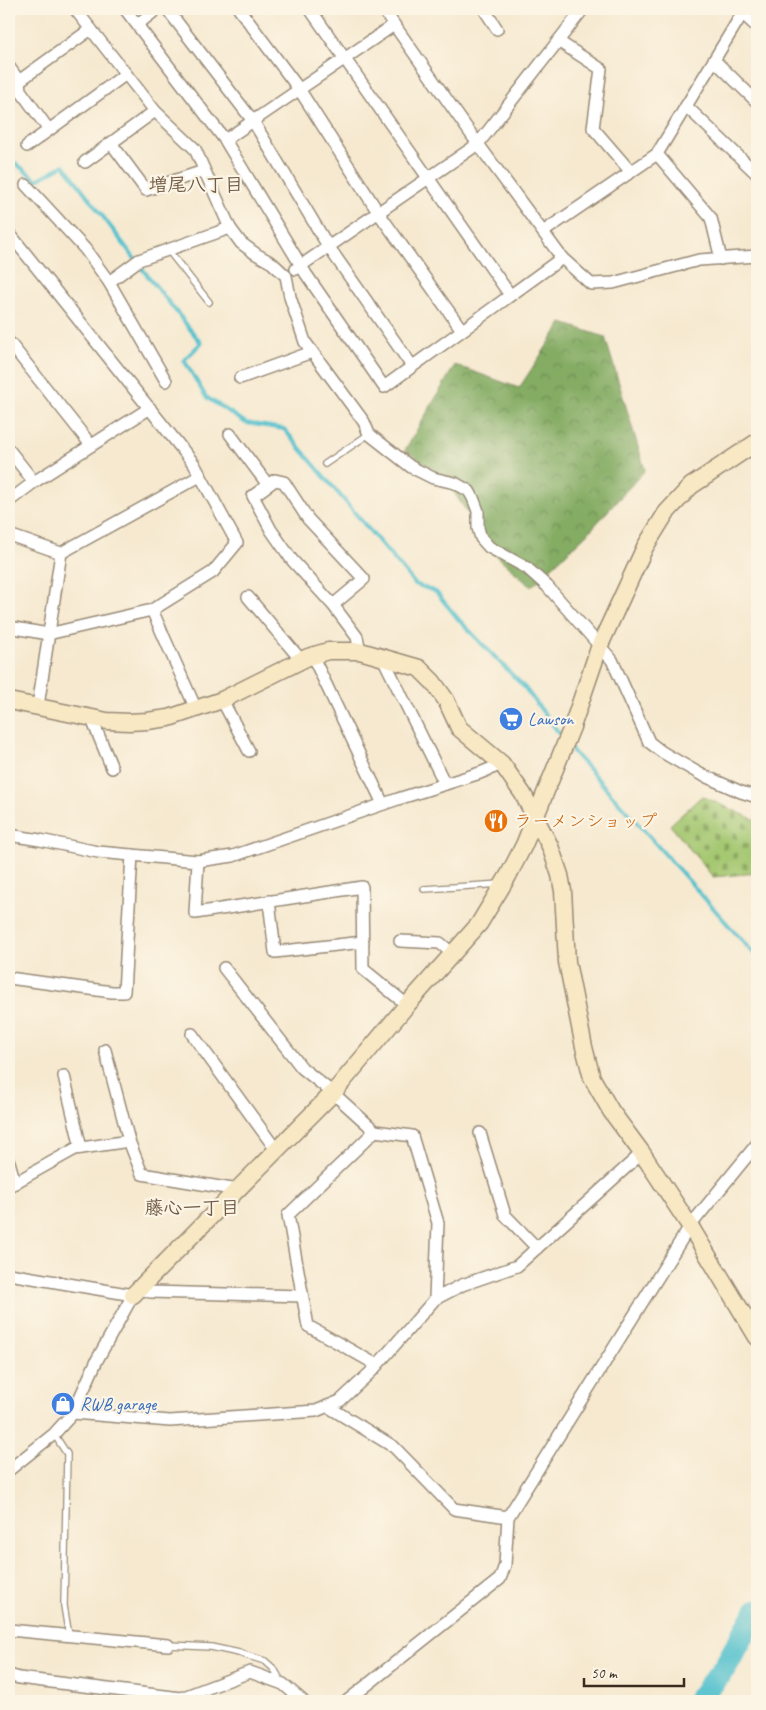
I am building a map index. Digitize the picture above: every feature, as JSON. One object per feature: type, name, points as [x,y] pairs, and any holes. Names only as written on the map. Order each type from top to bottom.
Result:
[{"type":"street","points":[[76,9],[155,111],[195,149],[230,228],[241,243],[272,263],[286,276],[290,297],[305,342],[364,422],[369,434],[411,467],[434,478],[455,483],[469,491],[474,498],[478,511],[478,528],[481,538],[489,547],[528,568],[547,586],[612,660],[649,742],[662,752],[700,774],[757,797]]},
{"type":"street","points":[[125,9],[225,140],[300,265],[384,387],[562,258]]},
{"type":"street","points":[[138,24],[157,9]]},
{"type":"street","points":[[167,9],[253,121],[328,246],[412,366]]},
{"type":"street","points":[[239,9],[299,89],[378,212],[462,330]]},
{"type":"street","points":[[310,9],[510,295]]},
{"type":"street","points":[[383,9],[478,144],[562,258],[591,284],[613,284],[699,260],[757,256]]},
{"type":"street","points":[[484,9],[497,29]]},
{"type":"street","points":[[286,276],[478,144],[583,9]]},
{"type":"street","points":[[543,232],[657,154],[744,11],[757,28]]},
{"type":"street","points":[[225,140],[394,25]]},
{"type":"street","points":[[19,82],[92,29]]},
{"type":"street","points":[[558,40],[601,69],[594,128],[631,172]]},
{"type":"street","points":[[714,60],[757,102]]},
{"type":"street","points":[[9,67],[19,82],[20,90],[49,130]]},
{"type":"street","points":[[28,146],[126,74]]},
{"type":"street","points":[[686,106],[757,174]]},
{"type":"street","points":[[85,162],[155,111]]},
{"type":"street","points":[[111,143],[146,190],[204,171]]},
{"type":"street","points":[[657,154],[711,218],[721,259]]},
{"type":"street","points":[[26,185],[85,249],[108,282],[166,381]]},
{"type":"street","points":[[108,282],[139,260],[230,228]]},
{"type":"street","points":[[9,233],[194,464],[238,542],[213,572],[152,610],[48,634],[9,627]]},
{"type":"street","points":[[9,342],[91,445]]},
{"type":"street","points":[[240,378],[312,352]]},
{"type":"street","points":[[9,501],[34,482],[150,408]]},
{"type":"street","points":[[230,434],[268,486]]},
{"type":"street","points":[[9,1470],[54,1434],[73,1413],[97,1360],[136,1291],[334,1093],[407,1005],[479,924],[524,845],[534,816],[572,727],[600,645],[645,547],[666,513],[691,486],[757,442]]},
{"type":"street","points":[[9,450],[34,482]]},
{"type":"street","points":[[9,535],[61,553],[200,476]]},
{"type":"street","points":[[333,605],[364,578],[308,519],[284,482],[275,480],[254,496],[272,530],[292,560],[333,605],[357,637],[360,651]]},
{"type":"street","points":[[38,706],[61,553]]},
{"type":"street","points":[[248,597],[306,658],[383,804]]},
{"type":"street","points":[[152,610],[196,709]]},
{"type":"street","points":[[9,701],[107,721],[147,721],[168,718],[222,700],[306,658],[328,651],[360,651],[419,668],[433,682],[446,700],[459,728],[502,764],[523,794],[550,846],[560,875],[563,891],[567,962],[592,1078],[611,1111],[642,1153],[690,1226],[757,1337]]},
{"type":"street","points":[[382,656],[445,784]]},
{"type":"street","points":[[222,700],[249,751]]},
{"type":"street","points":[[91,717],[112,768]]},
{"type":"street","points":[[9,835],[98,852],[198,861],[233,856],[502,764]]},
{"type":"street","points":[[9,978],[124,992],[132,855]]},
{"type":"street","points":[[198,861],[195,913],[362,887],[363,969],[407,1005]]},
{"type":"street","points":[[269,901],[275,952],[363,942]]},
{"type":"street","points":[[400,940],[440,943],[453,954]]},
{"type":"street","points":[[224,968],[302,1068],[334,1093],[375,1131],[412,1136],[438,1223],[435,1299]]},
{"type":"street","points":[[192,1034],[276,1151]]},
{"type":"street","points":[[105,1050],[129,1141],[142,1174],[238,1190]]},
{"type":"street","points":[[64,1076],[81,1148]]},
{"type":"street","points":[[375,1131],[288,1215],[308,1326],[377,1365]]},
{"type":"street","points":[[480,1133],[505,1215],[537,1248]]},
{"type":"street","points":[[9,1162],[12,1185],[75,1149],[129,1141]]},
{"type":"street","points":[[347,1701],[500,1580],[505,1565],[508,1517],[690,1226],[757,1144]]},
{"type":"street","points":[[73,1413],[170,1422],[316,1411],[340,1401],[377,1365],[435,1299],[462,1285],[517,1266],[642,1153]]},
{"type":"street","points":[[9,1274],[136,1291],[302,1296]]},
{"type":"street","points":[[327,1406],[394,1447],[454,1509],[508,1517]]},
{"type":"street","points":[[9,1630],[168,1645]]},
{"type":"street","points":[[9,1675],[19,1678],[181,1698],[250,1672],[283,1684],[302,1701]]},
{"type":"lane","points":[[168,250],[209,302]]},
{"type":"lane","points":[[325,464],[369,434]]},
{"type":"lane","points":[[424,889],[503,883]]},
{"type":"lane","points":[[54,1434],[67,1454],[64,1606],[69,1636]]},
{"type":"lane","points":[[168,1645],[211,1647],[265,1661],[274,1669],[283,1684]]},
{"type":"green space","points":[[562,323],[605,337],[645,470],[588,533],[531,587],[496,555],[442,475],[405,450],[455,365],[519,388]]},
{"type":"green space","points":[[702,796],[757,821],[757,873],[713,877],[670,825]]},
{"type":"waterway","points":[[9,158],[37,180],[64,165],[201,343],[184,360],[206,397],[246,423],[284,429],[415,584],[436,592],[459,620],[525,688],[562,737]]},
{"type":"waterway","points":[[569,747],[757,957]]},
{"type":"waterway","points":[[698,1701],[725,1667],[757,1611]]},
{"type":"place","name":"Lawson","points":[[511,719]]},
{"type":"place","name":"ラーメンショップ","points":[[496,821]]},
{"type":"place","name":"RWB garage","points":[[63,1404]]},
{"type":"district","name":"増尾八丁目","points":[[196,184]]},
{"type":"district","name":"藤心一丁目","points":[[192,1207]]}]
